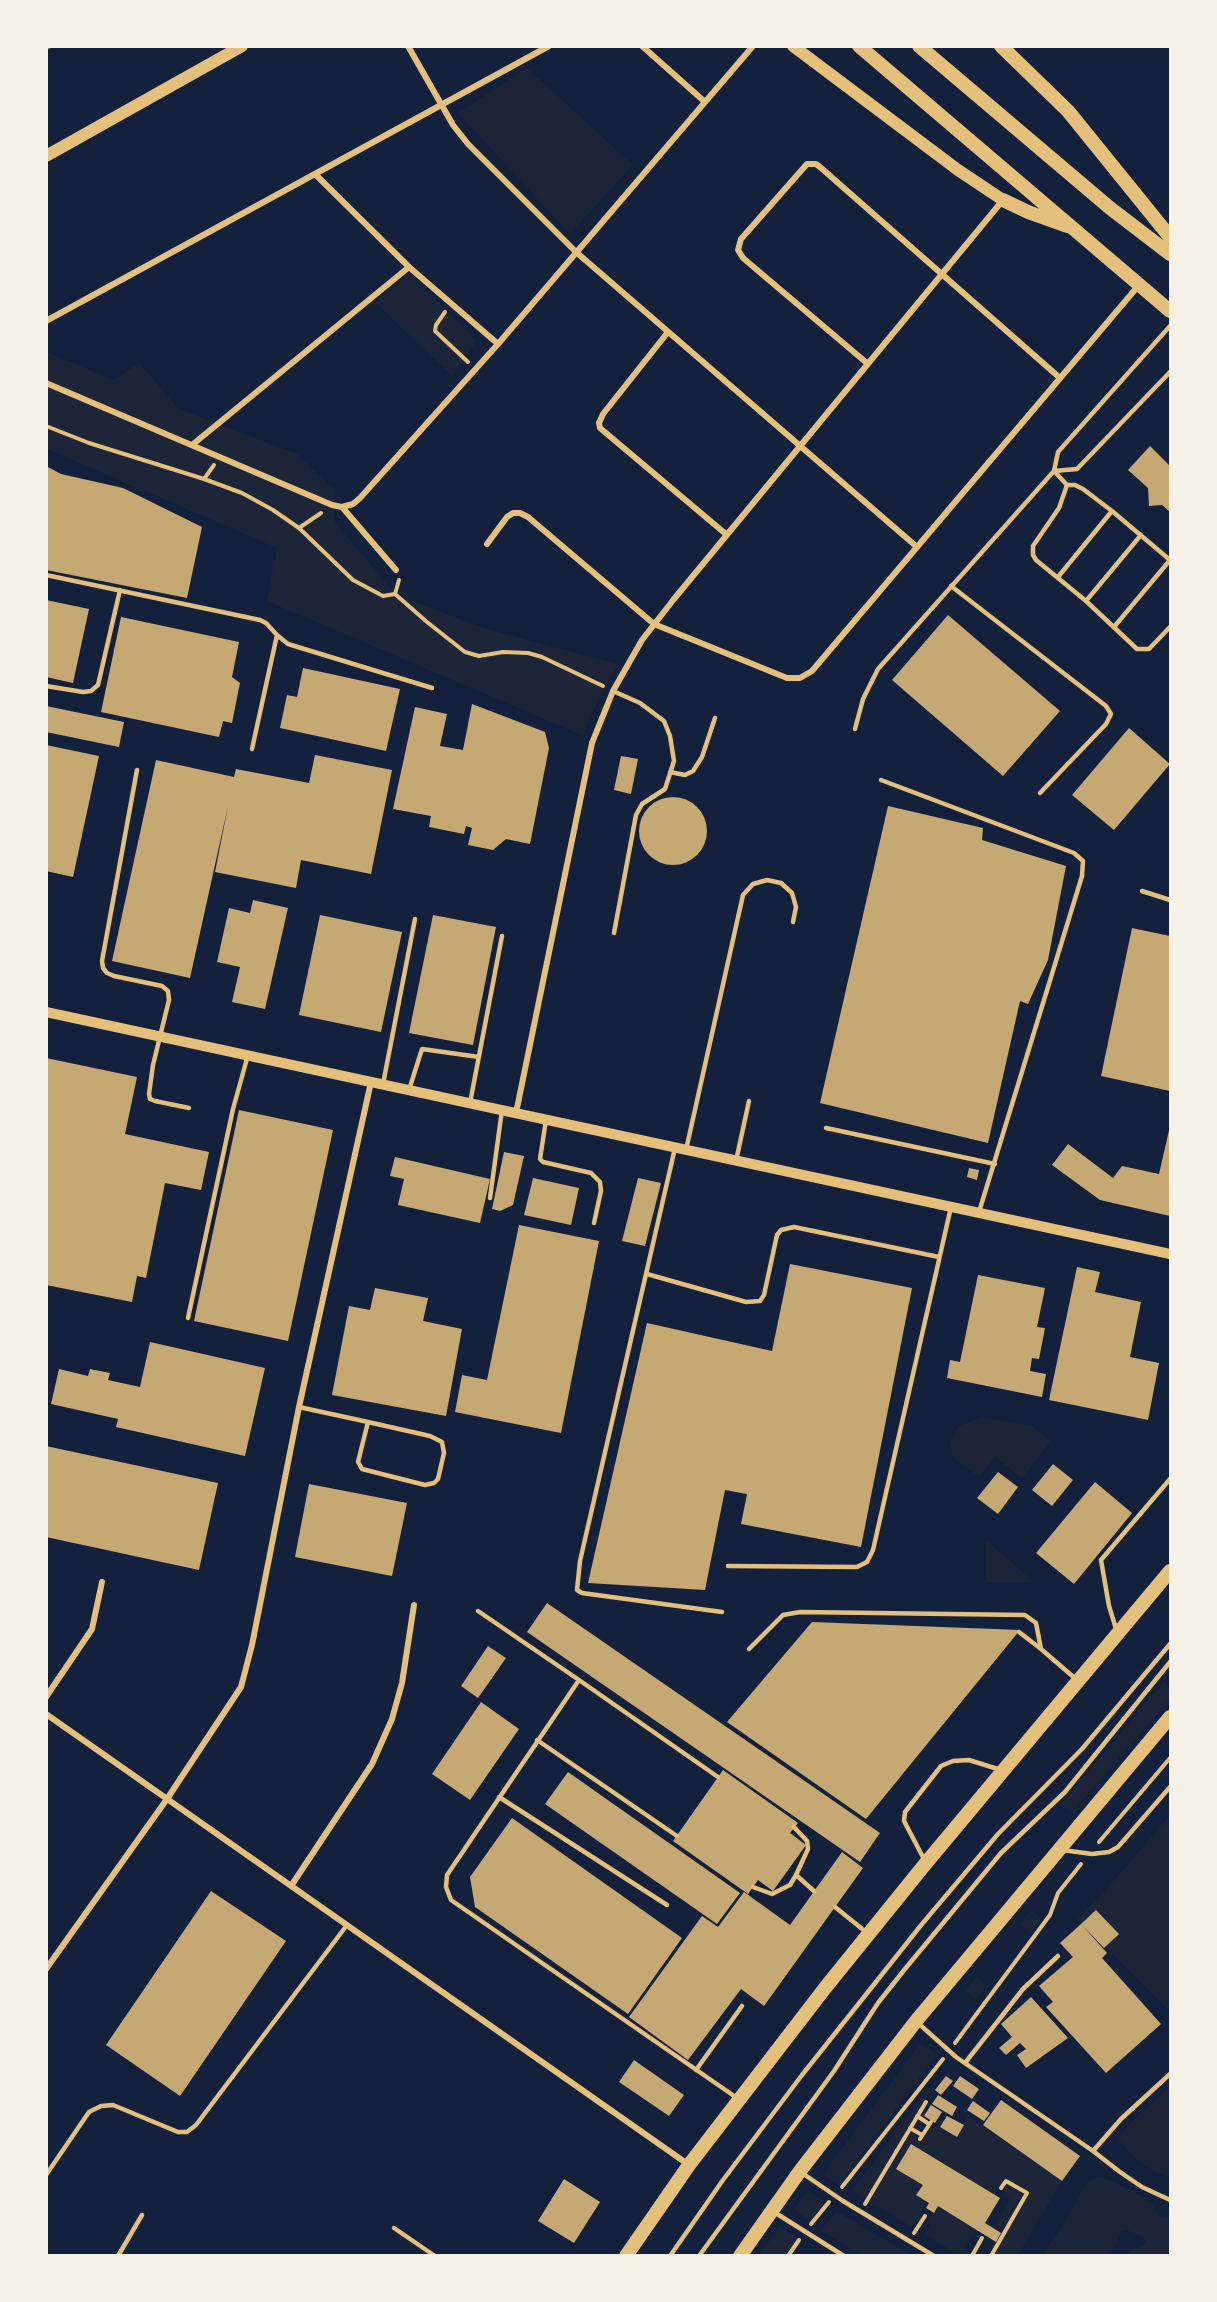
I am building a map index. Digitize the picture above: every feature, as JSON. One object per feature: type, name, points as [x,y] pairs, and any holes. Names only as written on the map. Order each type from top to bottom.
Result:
[{"type":"main road","points":[[46,156],[242,46]]},
{"type":"main road","points":[[793,46],[958,170],[1003,200],[1028,212],[1075,228]]},
{"type":"main road","points":[[859,46],[1170,311]]},
{"type":"main road","points":[[919,46],[1110,208],[1170,254]]},
{"type":"main road","points":[[1001,46],[1068,111],[1170,237]]},
{"type":"main road","points":[[626,2256],[689,2165],[868,1934],[1170,1571]]},
{"type":"main road","points":[[740,2256],[800,2171],[916,2021],[1170,1718]]},
{"type":"street","points":[[408,46],[441,106],[468,144],[576,252],[917,547]]},
{"type":"street","points":[[46,321],[549,46]]},
{"type":"street","points":[[642,46],[705,102]]},
{"type":"street","points":[[46,383],[332,506],[342,507],[353,504],[498,344],[753,46]]},
{"type":"street","points":[[868,364],[743,258],[738,250],[741,239],[807,164],[816,164],[1060,378]]},
{"type":"street","points":[[315,174],[410,267],[498,344]]},
{"type":"street","points":[[516,1113],[592,744],[613,691],[637,647],[654,624],[1003,200]]},
{"type":"street","points":[[192,445],[410,267]]},
{"type":"street","points":[[487,544],[507,518],[513,513],[520,513],[654,624],[787,678],[800,678],[812,671],[1139,284]]},
{"type":"street","points":[[668,332],[603,414],[599,423],[600,428],[727,535]]},
{"type":"street","points":[[342,507],[396,570]]},
{"type":"street","points":[[46,1012],[1170,1254]]},
{"type":"street","points":[[46,1969],[167,1799],[233,1701],[245,1678],[299,1407],[371,1082]]},
{"type":"street","points":[[46,1697],[92,1629],[102,1582]]},
{"type":"street","points":[[291,1886],[372,1764],[388,1728],[402,1683],[414,1605]]},
{"type":"street","points":[[46,1714],[689,2165]]},
{"type":"lane","points":[[855,729],[864,699],[878,669],[1054,471],[1058,452],[1170,326]]},
{"type":"lane","points":[[1054,471],[1077,469],[1170,372]]},
{"type":"lane","points":[[1054,471],[1067,485],[1075,485],[1083,489],[1112,510],[1170,560],[1114,627]]},
{"type":"lane","points":[[1067,485],[1059,508],[1033,550],[1036,560],[1086,601],[1137,649],[1149,649],[1170,627]]},
{"type":"lane","points":[[1058,577],[1112,510]]},
{"type":"lane","points":[[1086,601],[1141,535]]},
{"type":"lane","points":[[46,575],[260,620],[266,622],[288,644],[432,688]]},
{"type":"lane","points":[[951,586],[1106,706],[1111,714],[1106,724],[1040,793]]},
{"type":"lane","points":[[46,686],[83,692],[91,691],[98,685],[120,591]]},
{"type":"lane","points":[[252,749],[277,635]]},
{"type":"lane","points":[[613,691],[640,703],[664,721],[670,736],[674,761],[664,789],[642,804],[636,815],[614,933]]},
{"type":"lane","points":[[670,772],[685,775],[693,771],[702,757],[715,718]]},
{"type":"lane","points":[[137,770],[102,961],[103,968],[106,973],[162,986],[168,991],[169,1000],[159,1036],[150,1084],[150,1099],[189,1108]]},
{"type":"lane","points":[[881,780],[1074,853],[1083,861],[1082,876],[979,1213]]},
{"type":"lane","points":[[722,1612],[582,1593],[577,1590],[580,1561],[647,1274],[681,1149],[743,895],[753,884],[767,880],[781,883],[792,893],[796,907],[793,922]]},
{"type":"lane","points":[[1142,891],[1170,900]]},
{"type":"lane","points":[[383,1084],[415,919]]},
{"type":"lane","points":[[470,1103],[501,936]]},
{"type":"lane","points":[[409,1090],[422,1049],[479,1057]]},
{"type":"lane","points":[[188,1318],[233,1109],[248,1056]]},
{"type":"lane","points":[[736,1161],[749,1101]]},
{"type":"lane","points":[[490,1198],[502,1110]]},
{"type":"lane","points":[[546,1120],[540,1159],[543,1162],[591,1173],[600,1182],[601,1191],[594,1223]]},
{"type":"lane","points":[[826,1128],[995,1164]]},
{"type":"lane","points":[[728,1566],[856,1568],[867,1562],[873,1550],[951,1207]]},
{"type":"lane","points":[[647,1274],[746,1302],[760,1301],[764,1295],[777,1235],[781,1230],[794,1227],[939,1257]]},
{"type":"lane","points":[[299,1407],[368,1422],[430,1436],[442,1442],[444,1453],[438,1479],[434,1483],[425,1485],[362,1469],[358,1462],[368,1422]]},
{"type":"lane","points":[[1118,1634],[1109,1605],[1101,1560],[1170,1479]]},
{"type":"lane","points":[[478,1611],[718,1777]]},
{"type":"lane","points":[[749,1649],[783,1615],[800,1612],[1025,1615],[1036,1623],[1041,1649]]},
{"type":"lane","points":[[1019,1632],[1078,1681]]},
{"type":"lane","points":[[670,2256],[723,2180],[802,2075],[922,1924],[1005,1826],[1082,1749],[1170,1644]]},
{"type":"lane","points":[[699,2256],[834,2072],[878,2002],[1001,1853],[1065,1791],[1170,1662]]},
{"type":"lane","points":[[1149,1687],[1170,1668]]},
{"type":"lane","points":[[579,1680],[447,1875],[446,1887],[451,1900],[739,2099]]},
{"type":"lane","points":[[537,1740],[677,1836]]},
{"type":"lane","points":[[926,1863],[904,1821],[905,1812],[941,1766],[953,1761],[969,1760],[1003,1771]]},
{"type":"lane","points":[[1059,1850],[1089,1854],[1109,1852],[1118,1847],[1170,1787]]},
{"type":"lane","points":[[499,1797],[667,1905]]},
{"type":"lane","points":[[753,1887],[772,1894],[790,1885],[808,1849],[807,1841],[794,1827]]},
{"type":"lane","points":[[796,1875],[814,1891]]},
{"type":"lane","points":[[835,1907],[868,1934]]},
{"type":"lane","points":[[46,2175],[89,2112],[101,2106],[113,2105],[178,2132],[187,2132],[196,2125],[347,1925]]},
{"type":"lane","points":[[965,2063],[1023,1989],[1058,1956]]},
{"type":"lane","points":[[696,2070],[742,2006]]},
{"type":"lane","points":[[916,2021],[965,2063],[1142,2187],[1170,2200]]},
{"type":"lane","points":[[1093,2151],[1121,2119],[1170,2074]]},
{"type":"lane","points":[[800,2171],[934,2256]]},
{"type":"lane","points":[[772,2210],[844,2256]]},
{"type":"lane","points":[[118,2256],[142,2215]]},
{"type":"lane","points":[[394,2228],[435,2256]]},
{"type":"path","points":[[452,303],[435,331],[475,369]]},
{"type":"path","points":[[46,426],[89,443],[242,493],[299,528],[353,580],[383,596],[395,594],[465,652],[479,656],[503,652],[528,653],[542,657],[613,691]]},
{"type":"path","points":[[299,528],[332,506]]},
{"type":"path","points":[[788,2256],[949,2051],[1050,1915],[1058,1893],[1170,1758]]},
{"type":"path","points":[[861,2211],[926,2102]]},
{"type":"path","points":[[910,2128],[921,2137],[930,2123],[917,2116]]},
{"type":"path","points":[[991,2256],[1026,2193],[1006,2181],[1001,2188]]},
{"type":"path","points":[[910,2240],[925,2216]]},
{"type":"path","points":[[972,2256],[982,2238]]},
{"type":"shaded area","points":[[527,68],[633,165],[570,234],[458,113]]},
{"type":"shaded area","points":[[409,274],[477,341],[452,376],[375,302]]},
{"type":"shaded area","points":[[46,352],[114,380],[139,363],[179,409],[297,454],[333,488],[335,522],[396,595],[487,629],[617,664],[588,721],[584,736],[267,601],[277,548],[47,449]]},
{"type":"shaded area","points":[[982,1417],[1032,1426],[1051,1441],[1022,1478],[995,1457],[979,1477],[953,1457],[950,1441],[959,1426]]},
{"type":"shaded area","points":[[986,1540],[1034,1582],[986,1582]]},
{"type":"shaded area","points":[[1164,1682],[1170,1688],[1170,1699],[1072,1812],[1061,1804]]},
{"type":"shaded area","points":[[1170,1815],[1170,2012],[1078,1919]]},
{"type":"shaded area","points":[[1031,1910],[1042,1919],[1031,1934],[1019,1924]]},
{"type":"shaded area","points":[[976,1977],[987,1986],[976,2000],[965,1991]]},
{"type":"shaded area","points":[[921,2043],[937,2054],[838,2186],[823,2174]]},
{"type":"shaded area","points":[[931,2086],[925,2100],[865,2199],[852,2190]]},
{"type":"shaded area","points":[[1170,2087],[1170,2179],[1134,2157],[1118,2139],[1127,2126]]},
{"type":"shaded area","points":[[968,2116],[1062,2181],[1018,2255],[993,2255],[1030,2193],[1005,2178],[995,2195],[912,2144],[896,2168],[923,2185],[917,2195],[927,2201],[912,2227],[870,2202],[911,2132],[922,2142],[935,2123],[957,2137]]},
{"type":"shaded area","points":[[1098,2177],[1110,2180],[1144,2197],[1153,2205],[1158,2216],[1170,2218],[1170,2255],[1127,2255],[1131,2250],[1143,2246],[1146,2240],[1126,2230],[1121,2232],[1115,2248],[1105,2255],[1043,2255],[1065,2222],[1087,2182]]},
{"type":"shaded area","points":[[1007,2186],[1023,2195],[1002,2230],[995,2225],[1010,2199],[1002,2195]]},
{"type":"shaded area","points":[[808,2190],[824,2203],[810,2221],[794,2209]]},
{"type":"shaded area","points":[[938,2206],[976,2230],[963,2250],[953,2251],[925,2235],[932,2222],[929,2220]]},
{"type":"shaded area","points":[[836,2211],[911,2255],[863,2255],[821,2231]]},
{"type":"shaded area","points":[[780,2226],[797,2238],[785,2255],[759,2255]]},
{"type":"building","points":[[1150,446],[1170,466],[1170,512],[1162,505],[1149,506],[1148,488],[1128,470]]},
{"type":"building","points":[[46,466],[61,474],[123,488],[202,527],[187,598],[46,570]]},
{"type":"building","points":[[46,600],[89,609],[73,683],[46,677]]},
{"type":"building","points":[[948,615],[1060,711],[1003,776],[892,680]]},
{"type":"building","points":[[121,617],[239,642],[232,677],[240,683],[232,723],[223,721],[219,737],[101,712]]},
{"type":"building","points":[[303,668],[400,689],[386,751],[280,728],[287,695],[297,697]]},
{"type":"building","points":[[472,704],[545,732],[549,748],[530,844],[506,839],[493,850],[468,845],[472,828],[466,826],[464,834],[429,827],[431,816],[393,809],[415,707],[447,714],[440,746],[463,750]]},
{"type":"building","points":[[46,706],[124,722],[119,747],[46,732]]},
{"type":"building","points":[[1129,728],[1170,764],[1114,830],[1072,795]]},
{"type":"building","points":[[46,745],[99,756],[73,877],[46,871]]},
{"type":"building","points":[[315,755],[392,770],[371,874],[301,860],[296,888],[215,872],[228,806],[190,978],[112,961],[156,760],[234,777],[236,769],[309,783]]},
{"type":"building","points":[[621,756],[638,759],[631,794],[614,790]]},
{"type":"building","points":[[673,797],[686,800],[697,807],[704,818],[707,831],[704,844],[697,855],[686,862],[673,865],[660,862],[649,855],[642,844],[639,831],[642,818],[649,807],[660,800]]},
{"type":"building","points":[[888,806],[983,828],[982,840],[1066,866],[1048,960],[1028,1004],[1020,1001],[988,1143],[820,1103]]},
{"type":"building","points":[[253,900],[288,908],[265,1009],[232,1002],[240,967],[217,962],[229,908],[250,913]]},
{"type":"building","points":[[320,915],[402,932],[381,1032],[299,1015]]},
{"type":"building","points":[[433,915],[496,927],[473,1045],[409,1033]]},
{"type":"building","points":[[1132,928],[1170,936],[1170,1091],[1101,1076]]},
{"type":"building","points":[[46,1058],[137,1077],[125,1134],[209,1152],[201,1190],[165,1183],[146,1278],[137,1276],[132,1302],[46,1285]]},
{"type":"building","points":[[239,1110],[333,1130],[288,1341],[194,1321]]},
{"type":"building","points":[[1170,1126],[1170,1216],[1100,1200],[1052,1165],[1068,1144],[1113,1178],[1122,1166],[1159,1174]]},
{"type":"building","points":[[504,1152],[524,1156],[513,1205],[500,1211],[492,1209]]},
{"type":"building","points":[[395,1157],[490,1179],[480,1223],[398,1205],[404,1179],[390,1176]]},
{"type":"building","points":[[969,1168],[979,1170],[977,1180],[967,1177]]},
{"type":"building","points":[[533,1178],[579,1188],[571,1225],[524,1215]]},
{"type":"building","points":[[638,1178],[661,1183],[645,1246],[622,1241]]},
{"type":"building","points":[[519,1225],[599,1241],[561,1433],[455,1412],[462,1375],[487,1380]]},
{"type":"building","points":[[790,1264],[912,1288],[861,1547],[741,1524],[747,1494],[725,1490],[705,1590],[588,1583],[647,1323],[772,1351]]},
{"type":"building","points":[[1077,1267],[1100,1272],[1095,1292],[1141,1302],[1130,1357],[1159,1363],[1148,1420],[1049,1400]]},
{"type":"building","points":[[978,1275],[1045,1288],[1037,1327],[1045,1328],[1039,1359],[1032,1358],[1030,1371],[1046,1374],[1042,1397],[947,1378],[950,1360],[960,1362]]},
{"type":"building","points":[[375,1288],[428,1298],[423,1321],[462,1329],[446,1416],[332,1395],[349,1306],[370,1310]]},
{"type":"building","points":[[150,1342],[265,1368],[245,1456],[116,1427],[118,1419],[51,1404],[59,1369],[88,1376],[90,1369],[110,1373],[108,1380],[140,1387]]},
{"type":"building","points":[[46,1446],[218,1483],[199,1570],[46,1537]]},
{"type":"building","points":[[1053,1464],[1073,1480],[1052,1506],[1032,1490]]},
{"type":"building","points":[[998,1472],[1018,1487],[998,1514],[977,1498]]},
{"type":"building","points":[[1095,1482],[1132,1513],[1074,1584],[1036,1553]]},
{"type":"building","points":[[309,1484],[407,1503],[392,1576],[295,1557]]},
{"type":"building","points":[[547,1603],[880,1833],[860,1862],[527,1632]]},
{"type":"building","points":[[812,1622],[1020,1630],[866,1819],[727,1722]]},
{"type":"building","points":[[488,1646],[506,1658],[478,1698],[461,1686]]},
{"type":"building","points":[[481,1702],[519,1729],[470,1800],[432,1774]]},
{"type":"building","points":[[723,1770],[798,1823],[790,1833],[806,1845],[773,1891],[758,1880],[748,1894],[673,1841]]},
{"type":"building","points":[[568,1772],[740,1893],[717,1924],[545,1804]]},
{"type":"building","points":[[512,1818],[682,1938],[628,2014],[475,1907],[470,1877]]},
{"type":"building","points":[[842,1852],[863,1868],[764,2006],[741,1989],[688,2060],[629,2017],[702,1916],[718,1927],[744,1892],[790,1925]]},
{"type":"building","points":[[211,1891],[286,1941],[180,2096],[106,2045]]},
{"type":"building","points":[[1096,1910],[1119,1934],[1104,1948],[1081,1924]]},
{"type":"building","points":[[1081,1924],[1107,1953],[1102,1958],[1161,2024],[1106,2073],[1046,2007],[1053,2002],[1039,1986],[1073,1957],[1060,1943]]},
{"type":"building","points":[[1031,1997],[1068,2038],[1026,2068],[1017,2055],[1026,2049],[1020,2043],[1006,2055],[999,2048],[1012,2037],[1001,2024]]},
{"type":"building","points":[[634,2060],[684,2095],[669,2116],[619,2082]]},
{"type":"building","points":[[946,2076],[953,2081],[941,2095],[935,2090]]},
{"type":"building","points":[[960,2076],[979,2089],[972,2099],[953,2086]]},
{"type":"building","points":[[938,2095],[957,2107],[952,2116],[932,2104]]},
{"type":"building","points":[[1001,2100],[1080,2156],[1062,2181],[983,2125]]},
{"type":"building","points":[[973,2101],[990,2113],[984,2121],[967,2110]]},
{"type":"building","points":[[931,2105],[942,2112],[935,2123],[924,2116]]},
{"type":"building","points":[[947,2116],[964,2125],[957,2137],[940,2127]]},
{"type":"building","points":[[911,2144],[1000,2198],[985,2223],[1001,2233],[996,2242],[938,2206],[934,2213],[926,2208],[929,2203],[916,2195],[923,2185],[896,2169]]},
{"type":"building","points":[[564,2179],[600,2202],[574,2243],[538,2221]]},
{"type":"railway","points":[[46,48],[50,46]]}]
